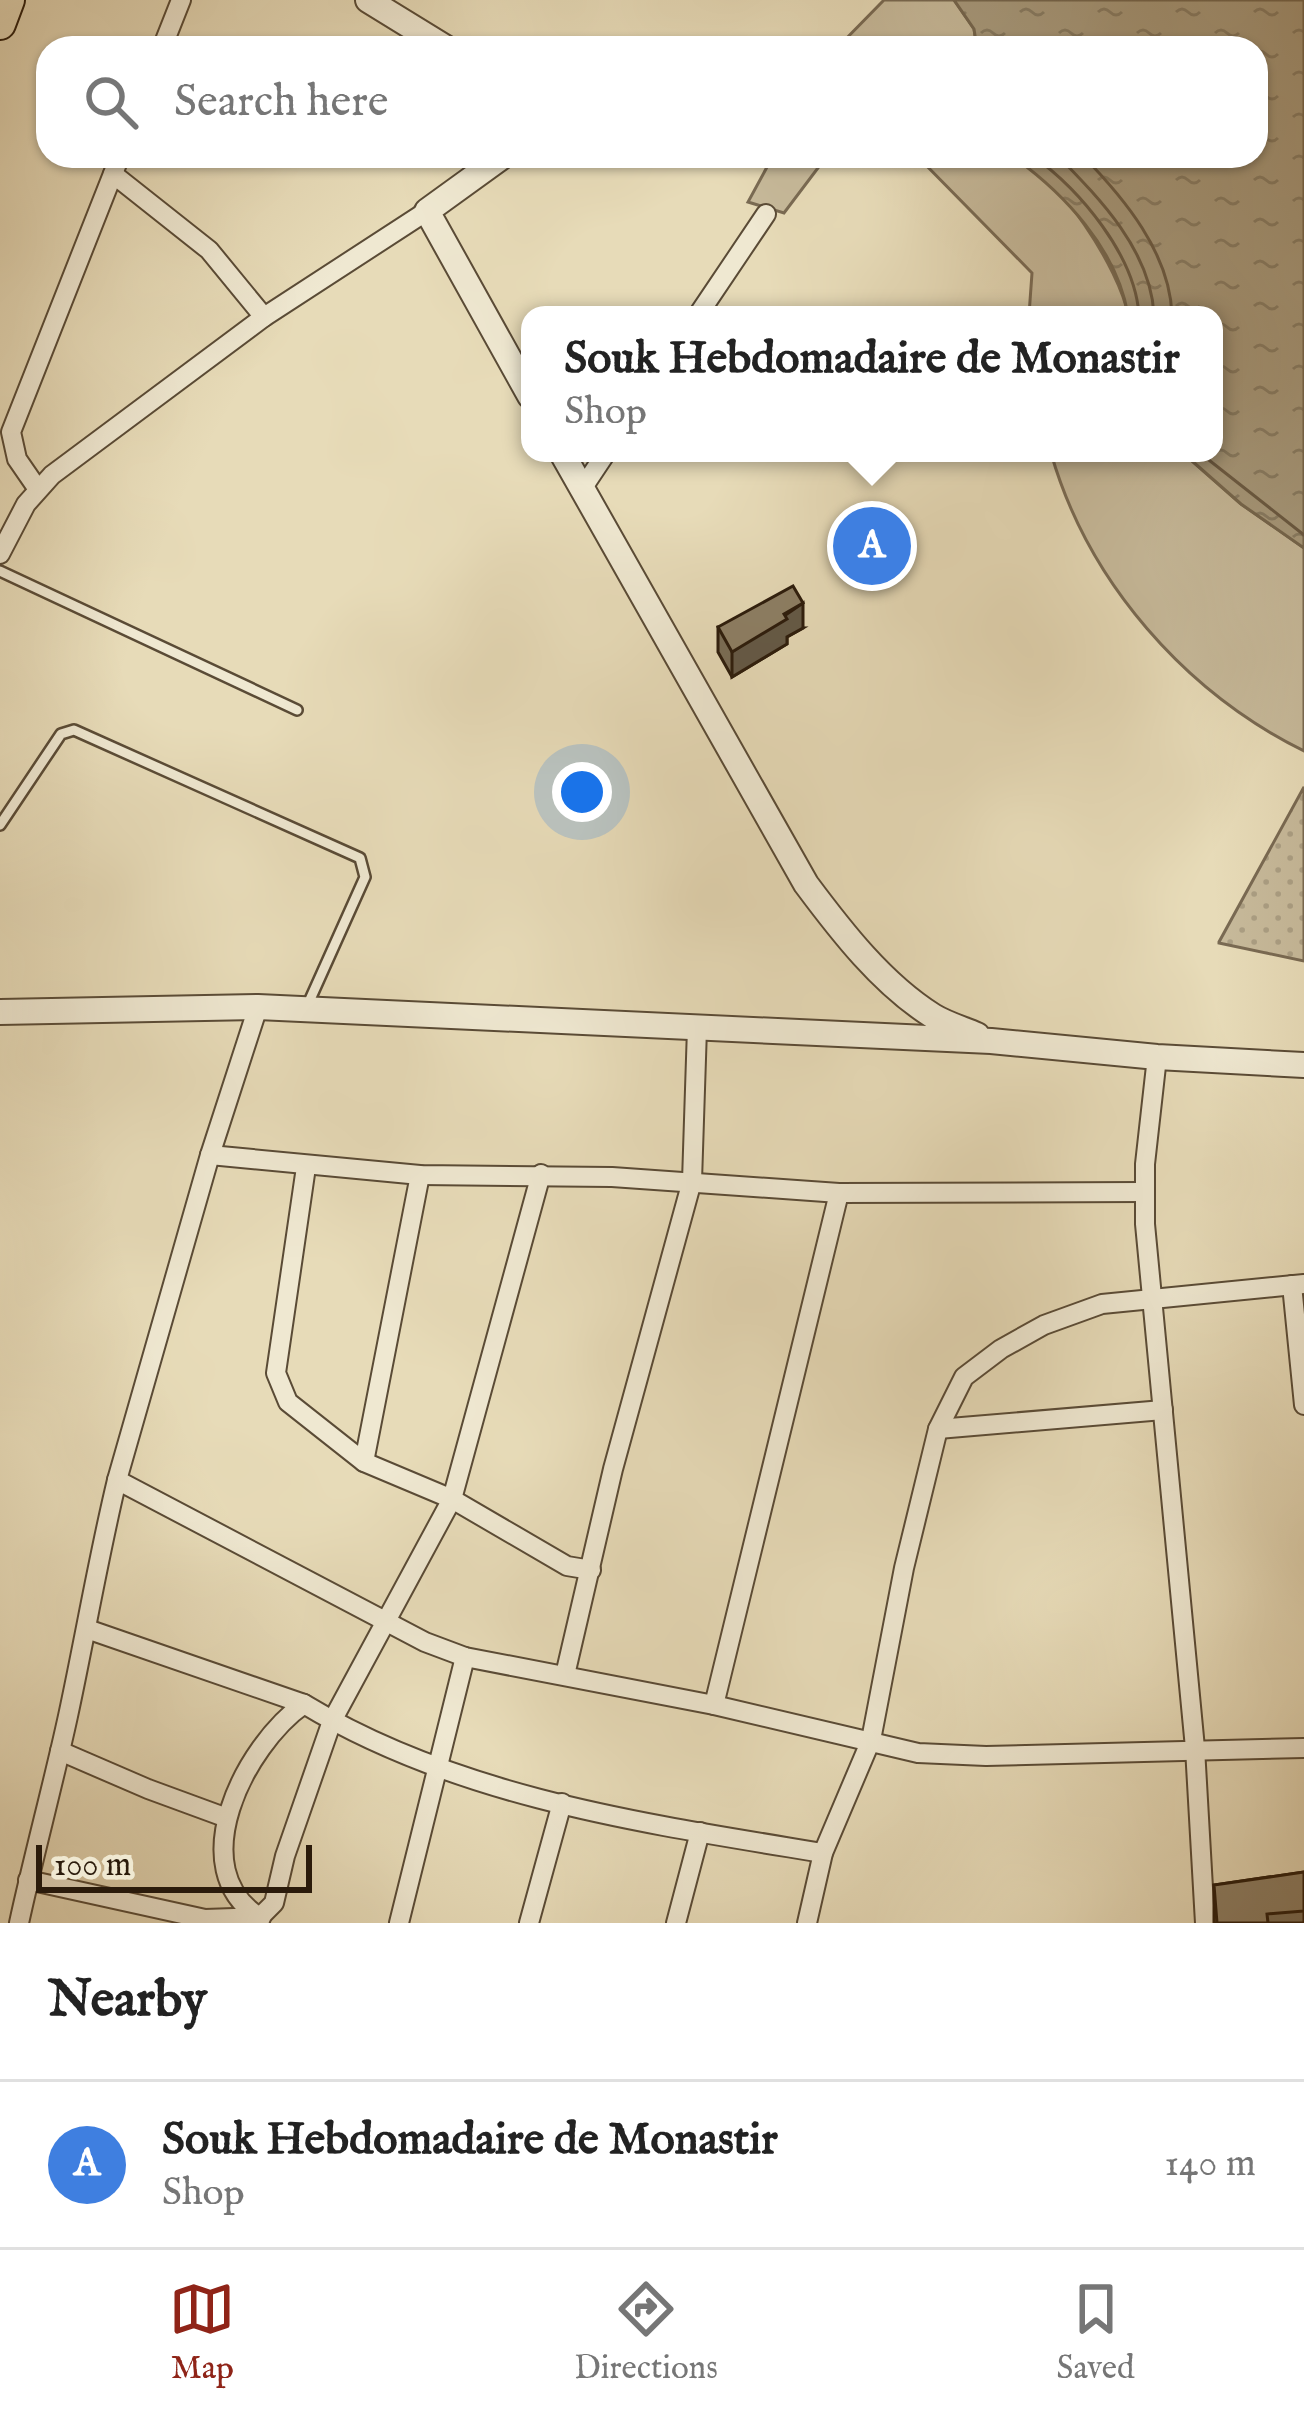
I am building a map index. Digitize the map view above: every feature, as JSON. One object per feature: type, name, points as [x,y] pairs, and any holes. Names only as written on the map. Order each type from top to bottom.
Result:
[{"type":"main road","points":[[0,24],[9,0]]},
{"type":"street","points":[[167,36],[181,0]]},
{"type":"street","points":[[368,0],[426,36]]},
{"type":"street","points":[[37,488],[8,463],[11,432],[116,168]]},
{"type":"street","points":[[120,168],[209,250],[264,316]]},
{"type":"street","points":[[0,554],[37,488],[264,316],[486,168]]},
{"type":"street","points":[[427,211],[521,380]]},
{"type":"street","points":[[704,306],[766,214]]},
{"type":"street","points":[[567,462],[777,835],[829,914],[884,974],[933,1016],[991,1041]]},
{"type":"street","points":[[582,489],[601,462]]},
{"type":"street","points":[[19,1923],[117,1480],[210,1155],[258,1007]]},
{"type":"street","points":[[0,1012],[258,1007],[991,1041],[1157,1058],[1304,1064]]},
{"type":"street","points":[[565,1676],[613,1469],[692,1181],[698,1028]]},
{"type":"street","points":[[1157,1058],[1144,1192],[1211,1918]]},
{"type":"street","points":[[210,1155],[420,1175],[541,1174],[839,1192],[1144,1192]]},
{"type":"street","points":[[306,1167],[277,1384],[288,1402],[364,1462],[452,1499],[567,1566],[591,1570]]},
{"type":"street","points":[[262,1920],[274,1904],[285,1856],[332,1721],[452,1499],[541,1174]]},
{"type":"street","points":[[364,1462],[420,1175]]},
{"type":"street","points":[[714,1705],[839,1192]]},
{"type":"street","points":[[807,1923],[823,1852],[871,1740],[904,1568],[938,1430],[964,1377],[1045,1324],[1102,1304],[1298,1285],[1304,1405]]},
{"type":"street","points":[[938,1430],[1163,1410]]},
{"type":"street","points":[[117,1480],[424,1642],[465,1657],[714,1705],[918,1753],[986,1756],[1304,1748]]},
{"type":"street","points":[[87,1629],[304,1704],[440,1770],[562,1803],[823,1852]]},
{"type":"street","points":[[399,1923],[465,1657]]},
{"type":"street","points":[[262,1920],[235,1900],[227,1882],[227,1818],[238,1786],[266,1741],[304,1704]]},
{"type":"street","points":[[60,1751],[227,1818]]},
{"type":"street","points":[[529,1923],[562,1803]]},
{"type":"street","points":[[676,1923],[700,1832]]},
{"type":"street","points":[[28,1880],[205,1919],[262,1920]]},
{"type":"lane","points":[[0,571],[297,710]]},
{"type":"lane","points":[[0,824],[61,734],[74,730],[360,858],[365,878],[306,1009]]},
{"type":"shaded area","points":[[884,0],[954,0],[975,36],[849,36]]},
{"type":"shaded area","points":[[766,168],[818,168],[784,213],[748,202]]},
{"type":"shaded area","points":[[929,168],[1033,168],[1084,225],[1113,273],[1126,306],[1030,306],[1032,273]]},
{"type":"shaded area","points":[[1054,462],[1193,462],[1241,504],[1304,548],[1304,751],[1260,727],[1181,665],[1116,588],[1068,500]]},
{"type":"shaded area","points":[[1304,787],[1304,961],[1219,943],[1219,942]]},
{"type":"water","points":[[954,0],[1304,0],[1304,548],[1241,504],[1193,462],[1223,462],[1223,306],[1126,306],[1100,245],[1069,205],[1027,168],[1268,168],[1268,36],[975,36]]},
{"type":"building","points":[[793,586],[803,603],[784,614],[787,619],[732,652],[718,627]]},
{"type":"building","points":[[1304,1872],[1304,1911],[1267,1914],[1268,1923],[1217,1923],[1214,1885]]},
{"type":"place","name":"Souk Hebdomadaire de Monastir","points":[[872,546]]}]
